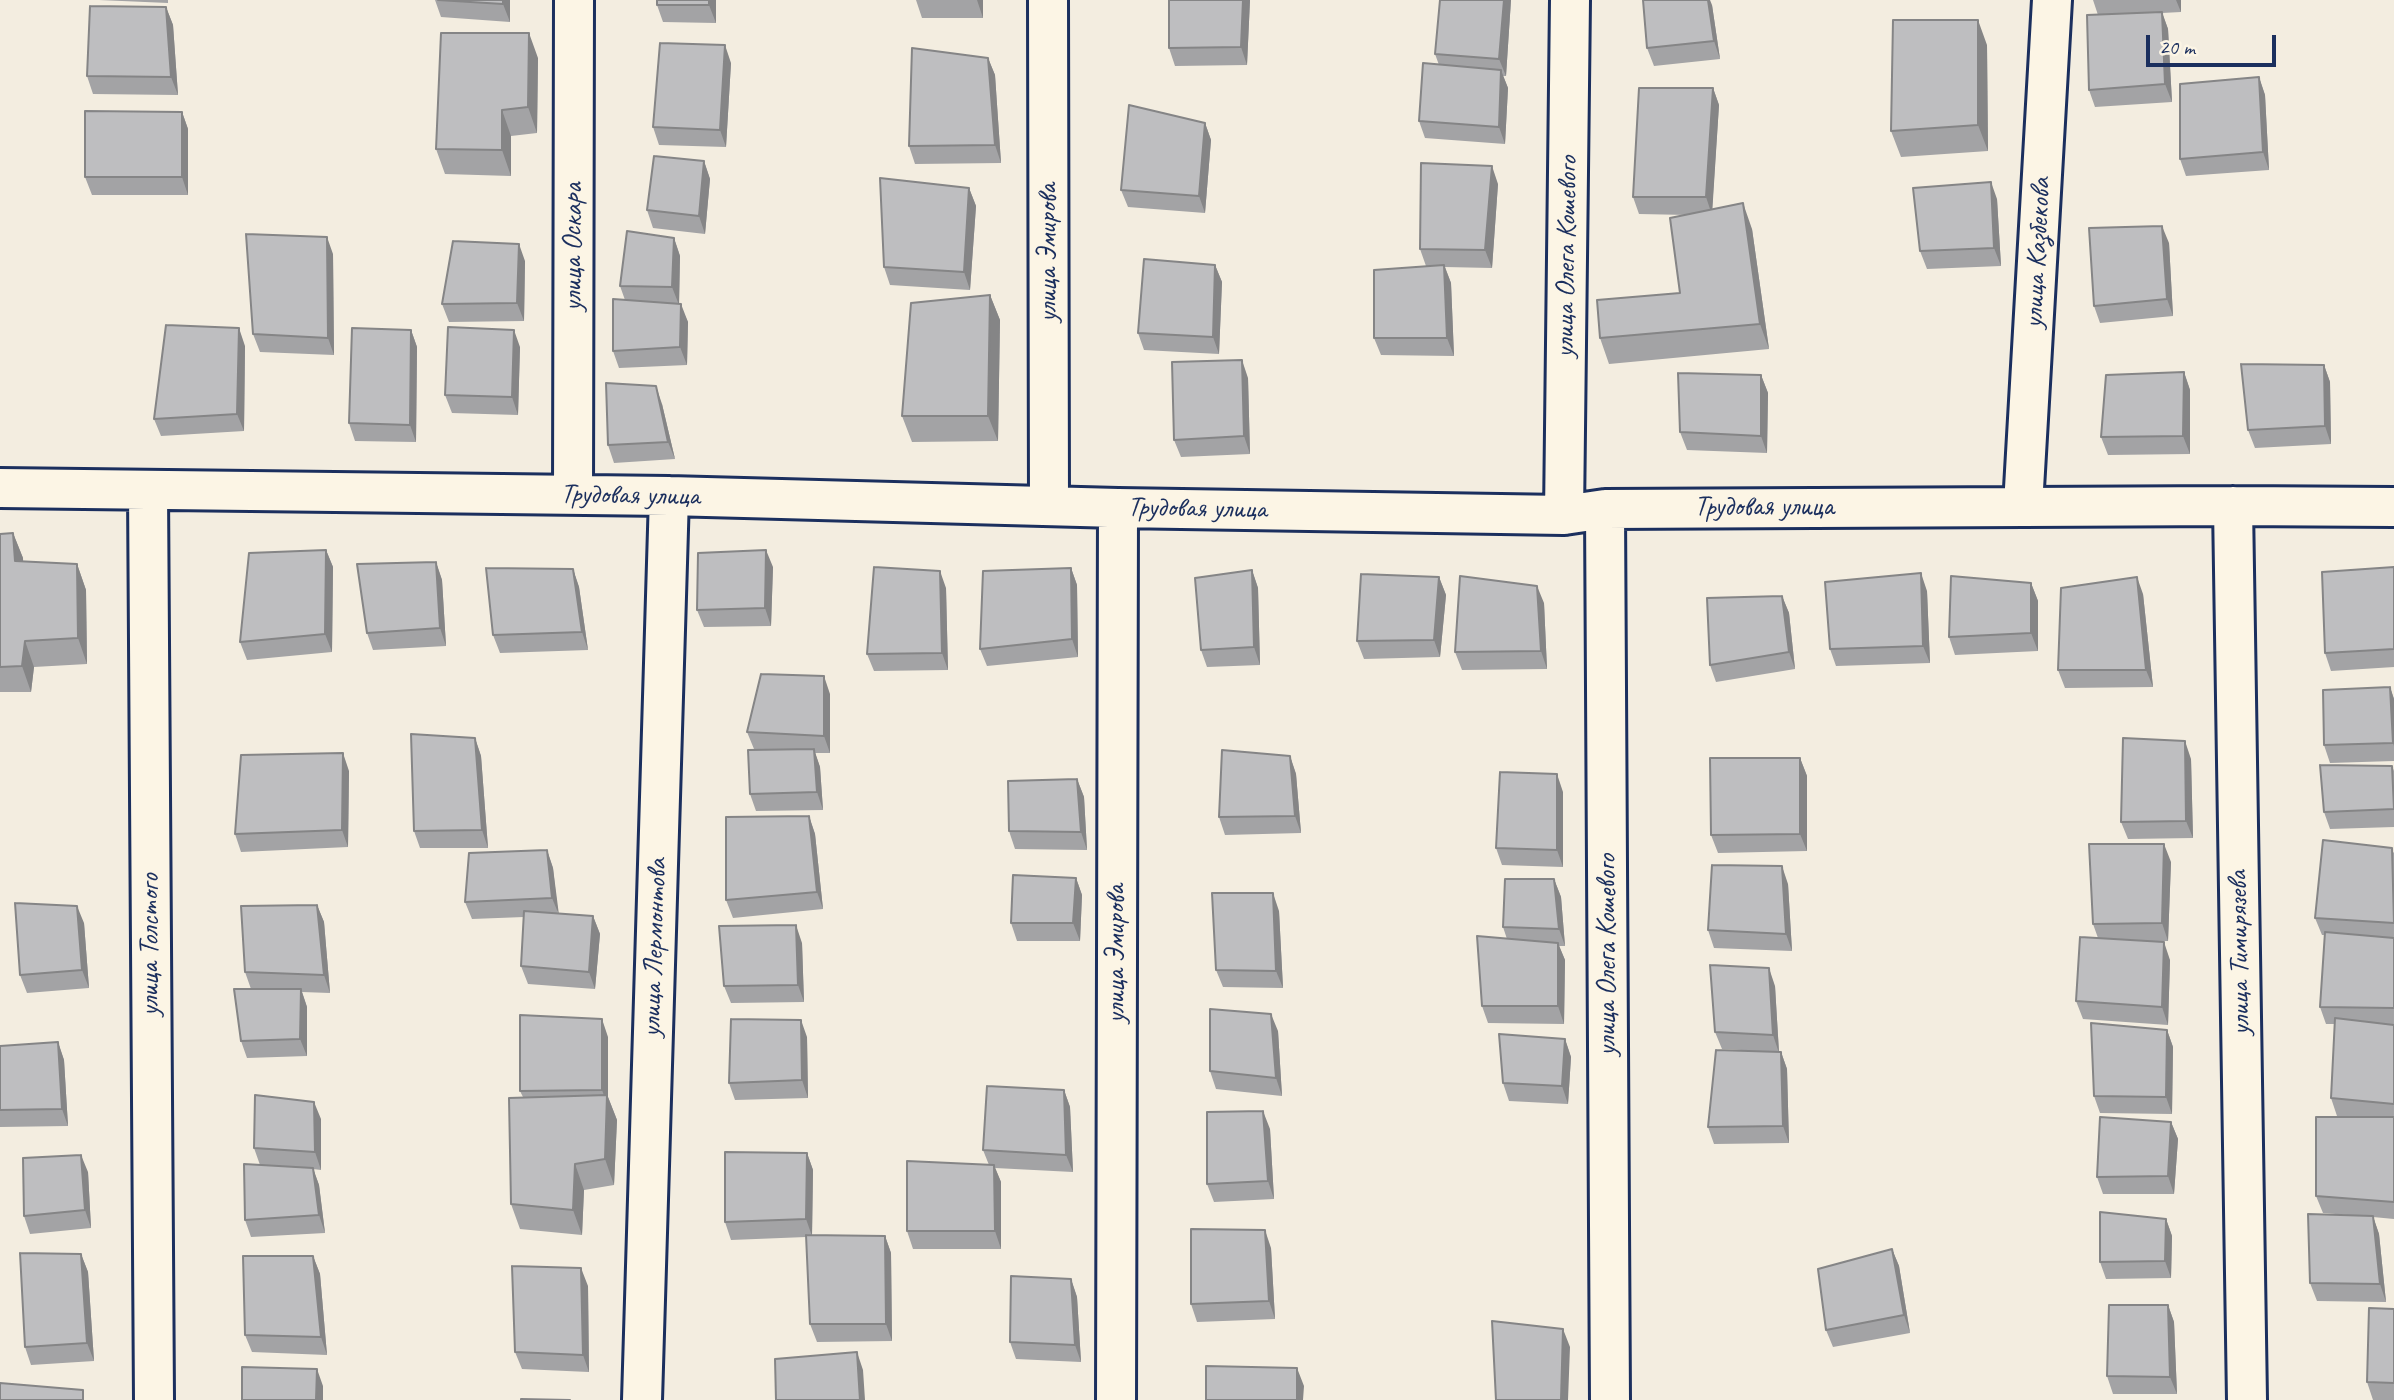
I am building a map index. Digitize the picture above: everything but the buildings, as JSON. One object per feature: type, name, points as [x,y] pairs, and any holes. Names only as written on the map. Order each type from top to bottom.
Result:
[{"type":"street","name":"улица Оскара","points":[[573,495],[574,0]]},
{"type":"street","name":"улица Эмирова","points":[[1048,0],[1049,506]]},
{"type":"street","name":"улица Олега Кошевого","points":[[1564,515],[1570,0]]},
{"type":"street","name":"улица Казбекова","points":[[2024,506],[2052,0]]},
{"type":"street","name":"Трудовая улица","points":[[0,488],[669,496],[1118,508],[1564,515],[1605,509],[2394,507]]},
{"type":"street","name":"улица Толстого","points":[[148,490],[154,1400]]},
{"type":"street","name":"улица Лермонтова","points":[[642,1400],[669,496]]},
{"type":"street","name":"улица Тимирязева","points":[[2233,506],[2247,1400]]},
{"type":"street","name":"улица Эмирова","points":[[1116,1400],[1118,508]]},
{"type":"street","name":"улица Олега Кошевого","points":[[1605,509],[1610,1400]]}]
